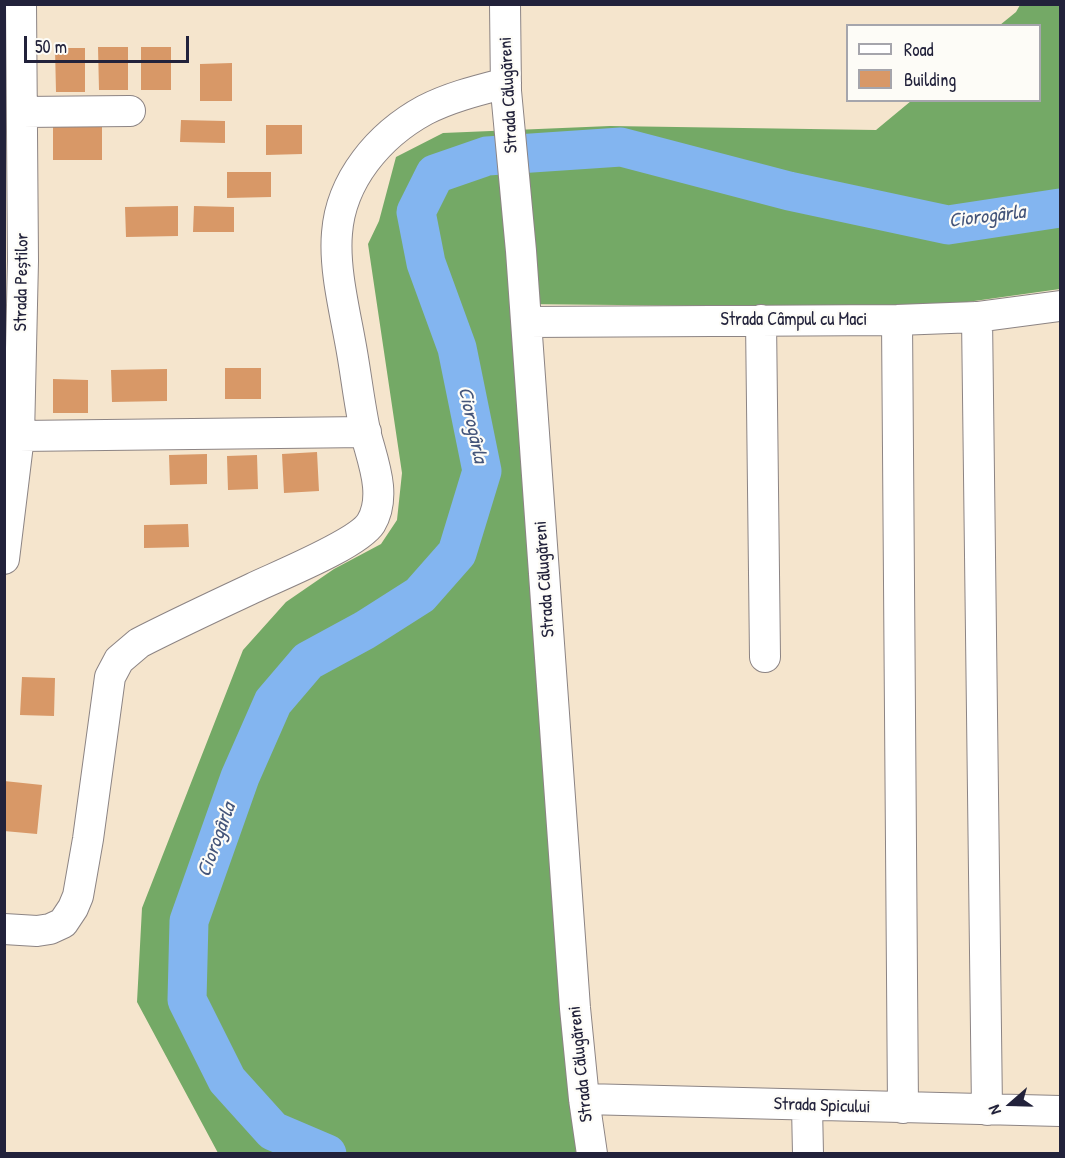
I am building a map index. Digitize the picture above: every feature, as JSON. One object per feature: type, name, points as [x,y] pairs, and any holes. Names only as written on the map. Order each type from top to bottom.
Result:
[{"type":"street","name":"Strada Peștilor","points":[[4,559],[19,436],[23,261],[22,112],[13,60],[21,4]]},
{"type":"street","name":"Strada Călugăreni","points":[[505,4],[506,87],[527,322],[574,996],[592,1154]]},
{"type":"street","points":[[4,929],[37,931],[50,929],[63,923],[73,908],[78,896],[88,839],[110,677],[119,660],[139,643],[324,555],[355,537],[371,524],[376,506],[378,480],[366,432],[340,287],[337,234],[343,198],[359,168],[396,129],[426,110],[473,91],[506,87]]},
{"type":"street","points":[[22,112],[130,111]]},
{"type":"street","name":"Strada Câmpul cu Maci","points":[[527,322],[897,320],[977,317],[1060,306]]},
{"type":"street","points":[[977,317],[987,1110]]},
{"type":"street","points":[[761,320],[765,657]]},
{"type":"street","points":[[897,320],[903,1108]]},
{"type":"street","points":[[19,436],[366,432]]},
{"type":"street","name":"Strada Spicului","points":[[584,1099],[1060,1112]]},
{"type":"street","points":[[807,1106],[808,1154]]},
{"type":"green space","points":[[1020,5],[1060,5],[1060,289],[924,308],[517,304],[551,758],[576,1153],[218,1153],[137,1002],[142,908],[243,650],[286,602],[334,569],[381,544],[397,520],[402,473],[368,244],[379,221],[396,157],[443,133],[610,126],[876,130],[910,102],[1041,102],[1041,24],[1001,24],[1016,12]]},
{"type":"building","points":[[98,47],[128,47],[128,90],[99,90]]},
{"type":"building","points":[[141,47],[171,47],[171,90],[141,90]]},
{"type":"building","points":[[55,48],[85,48],[85,92],[56,92]]},
{"type":"building","points":[[232,63],[232,101],[200,101],[200,64]]},
{"type":"building","points":[[181,120],[225,121],[225,143],[180,142]]},
{"type":"building","points":[[53,125],[102,125],[102,160],[53,160]]},
{"type":"building","points":[[266,125],[302,125],[302,154],[266,155]]},
{"type":"building","points":[[227,172],[271,172],[271,197],[227,198]]},
{"type":"building","points":[[178,206],[178,236],[126,237],[125,207]]},
{"type":"building","points":[[194,206],[234,207],[234,232],[193,232]]},
{"type":"building","points":[[225,368],[261,368],[261,399],[225,399]]},
{"type":"building","points":[[167,369],[167,401],[112,402],[111,370]]},
{"type":"building","points":[[53,379],[88,380],[88,413],[53,413]]},
{"type":"building","points":[[317,452],[319,491],[284,493],[282,454]]},
{"type":"building","points":[[207,454],[207,484],[170,485],[169,455]]},
{"type":"building","points":[[257,455],[258,489],[228,490],[227,456]]},
{"type":"building","points":[[188,524],[189,547],[144,548],[144,525]]},
{"type":"building","points":[[22,677],[55,678],[54,716],[20,715]]},
{"type":"building","points":[[4,781],[42,785],[37,834],[4,831]]},
{"type":"waterway","name":"Ciorogârla","points":[[327,1154],[273,1131],[227,1080],[187,1000],[189,921],[240,777],[273,702],[308,661],[365,630],[420,595],[457,553],[482,471],[457,348],[426,263],[416,212],[435,174],[487,156],[621,147],[789,191],[948,225],[1060,208]]}]
